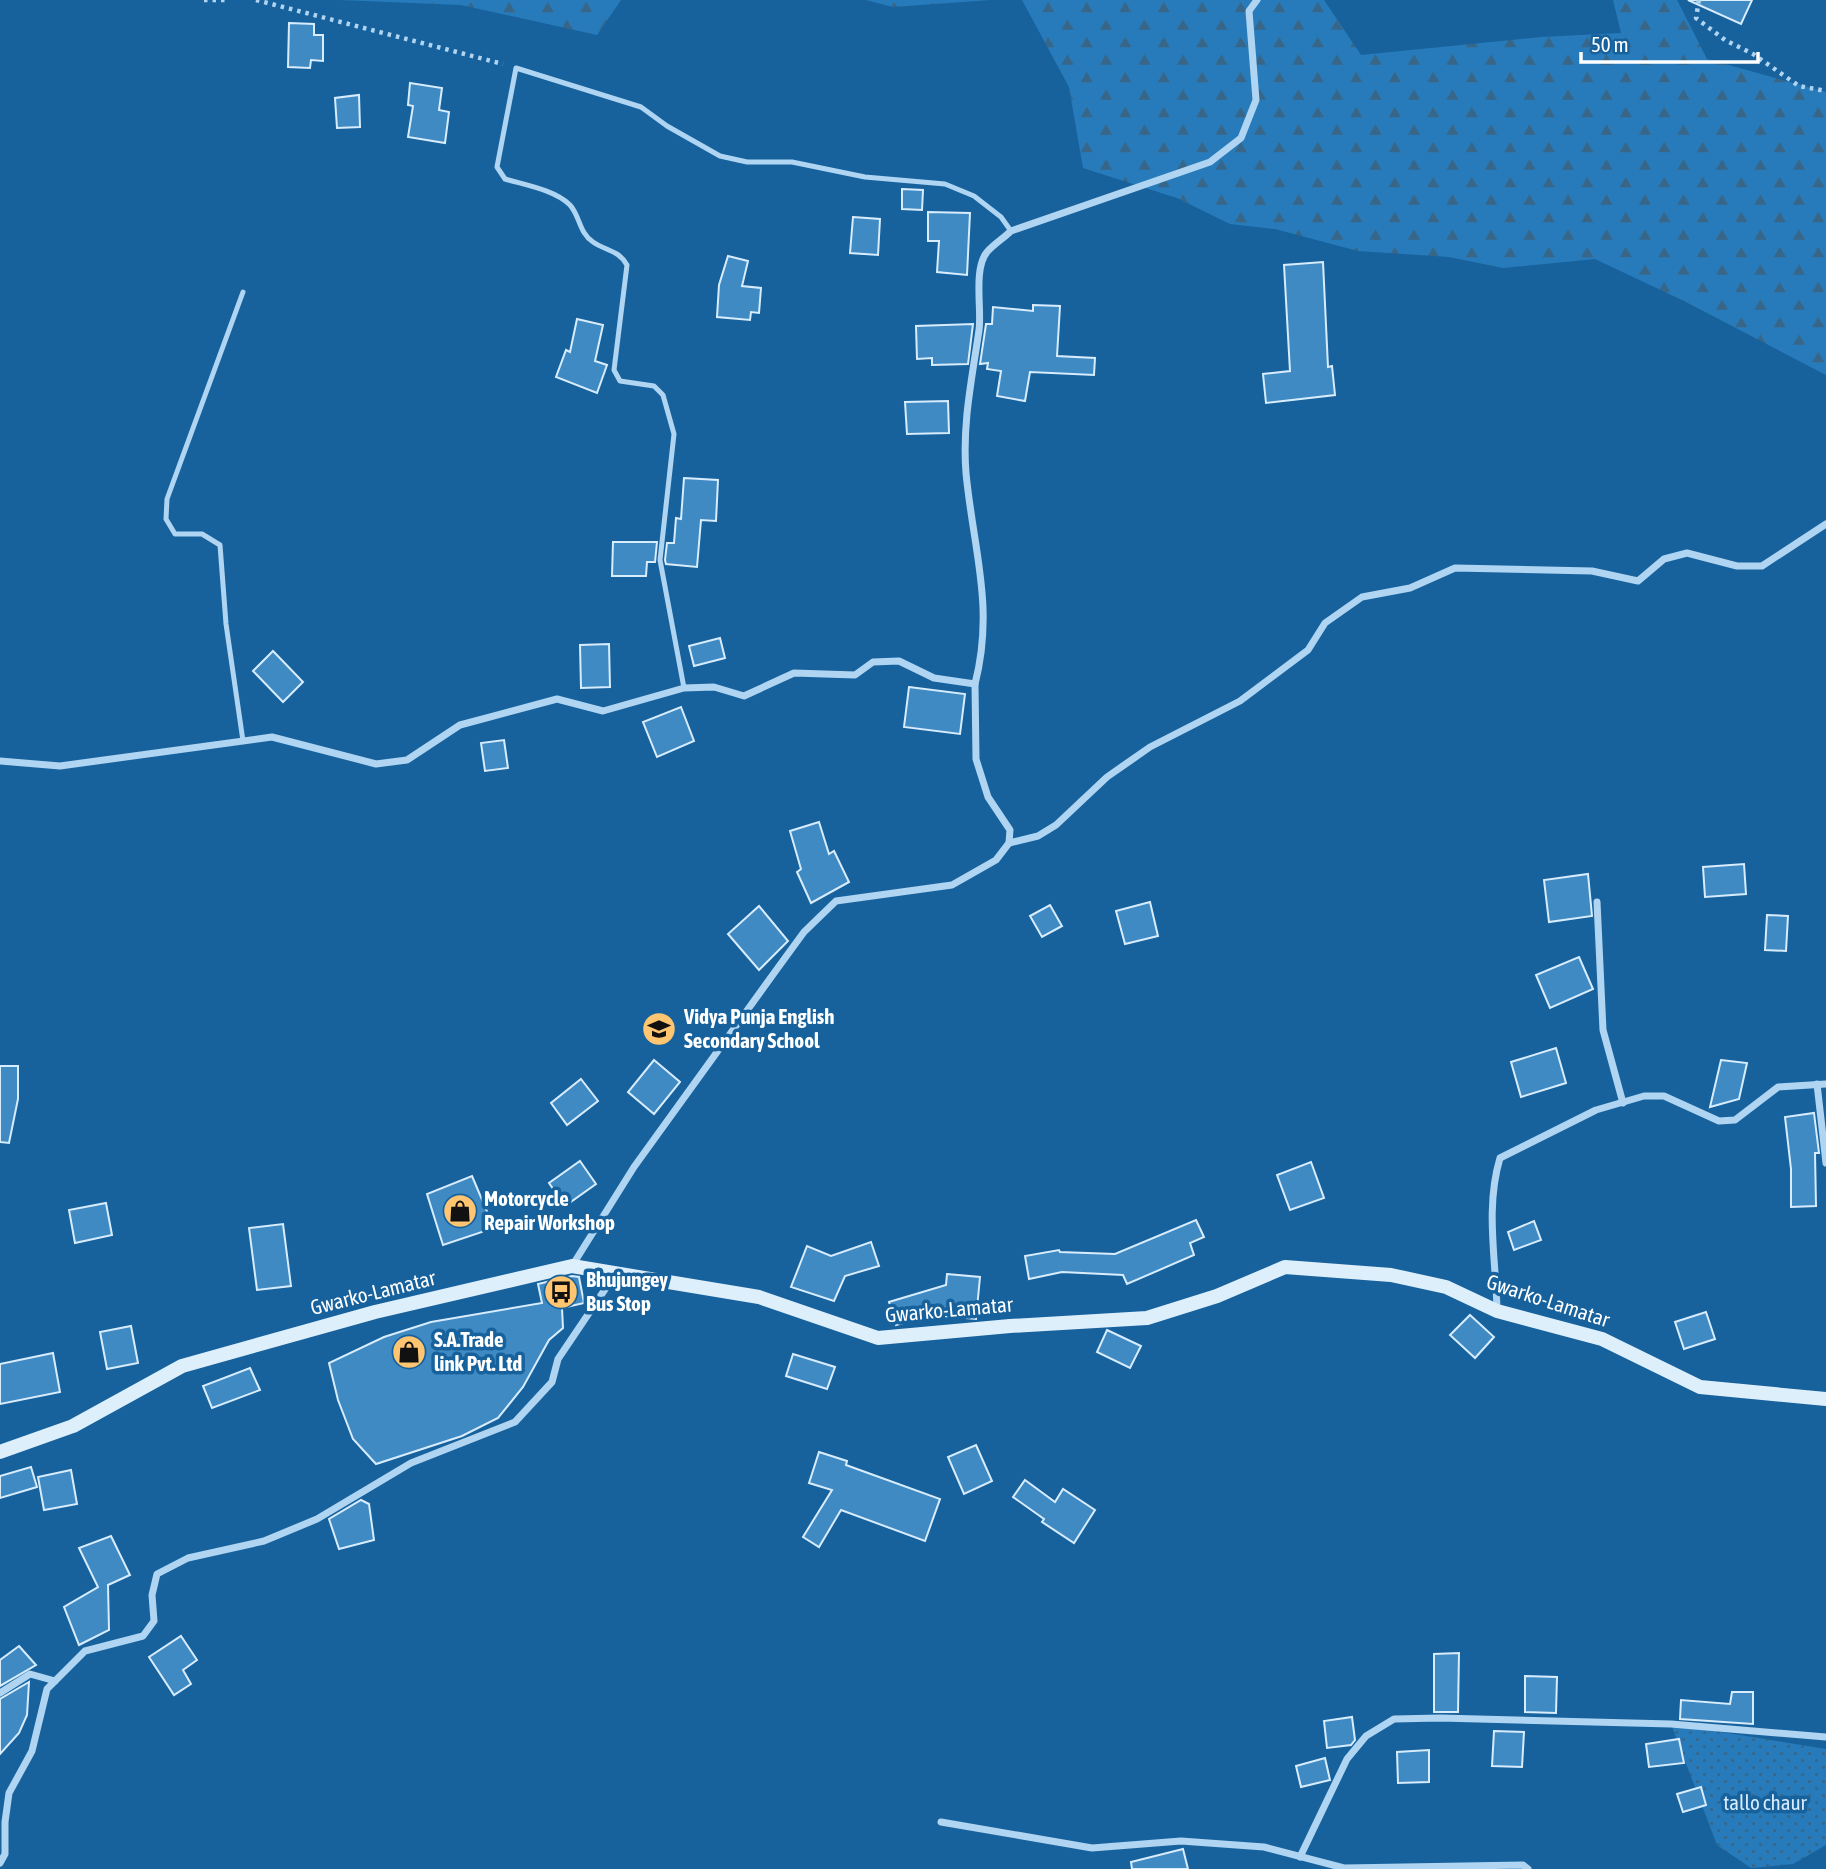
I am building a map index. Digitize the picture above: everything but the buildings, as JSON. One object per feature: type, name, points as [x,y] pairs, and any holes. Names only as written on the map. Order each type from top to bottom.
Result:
[{"type":"main road","name":"Gwarko-Lamatar","points":[[0,1452],[73,1426],[182,1366],[375,1312],[572,1266],[759,1297],[878,1338],[1010,1326],[1147,1318],[1217,1296],[1284,1267],[1391,1275],[1446,1287],[1497,1311],[1602,1339],[1700,1387],[1826,1399]]},
{"type":"street","points":[[572,1266],[634,1167],[804,932],[835,901],[952,885],[996,860],[1009,843],[1010,830],[988,797],[976,759],[975,684],[985,625],[978,543],[966,472],[966,403],[980,327],[979,286],[985,254],[1011,231],[1210,162],[1241,138],[1256,100],[1250,11],[1257,0]]},
{"type":"street","points":[[1009,843],[1038,836],[1056,825],[1107,777],[1150,747],[1240,701],[1308,650],[1325,623],[1362,597],[1410,588],[1455,568],[1592,571],[1638,581],[1664,559],[1686,553],[1737,566],[1762,566],[1826,524]]},
{"type":"street","points":[[0,761],[60,766],[272,737],[376,764],[407,760],[460,725],[557,699],[603,711],[684,688],[713,687],[744,696],[794,673],[855,676],[873,662],[899,661],[934,678],[975,684]]},
{"type":"street","points":[[1597,902],[1603,1031],[1623,1103]]},
{"type":"street","points":[[1497,1311],[1491,1205],[1492,1183],[1500,1158],[1596,1110],[1644,1096],[1664,1096],[1719,1121],[1735,1120],[1778,1087],[1822,1084],[1826,1163]]},
{"type":"street","points":[[0,1863],[5,1854],[9,1793],[32,1751],[47,1689],[89,1649],[143,1636],[154,1621],[152,1595],[157,1574],[188,1558],[264,1541],[317,1519],[411,1463],[515,1422],[552,1382],[558,1359],[617,1272]]},
{"type":"street","points":[[0,1693],[30,1674],[55,1681]]},
{"type":"street","points":[[1300,1857],[1347,1759],[1366,1736],[1394,1719],[1440,1717],[1671,1724],[1826,1737]]},
{"type":"street","points":[[941,1822],[1092,1847],[1181,1841],[1264,1847],[1344,1868],[1523,1865],[1528,1869]]},
{"type":"lane","points":[[684,688],[660,560],[674,434],[663,395],[654,386],[620,381],[614,370],[627,265],[622,255],[591,241],[579,226],[572,207],[557,196],[505,179],[497,167],[516,68],[641,107],[667,126],[720,156],[747,162],[792,162],[865,177],[945,184],[974,196],[1000,217],[1011,231]]},
{"type":"lane","points":[[243,292],[167,499],[166,519],[175,534],[202,534],[220,545],[226,624],[243,741]]},
{"type":"path","points":[[204,0],[229,0]]},
{"type":"path","points":[[257,0],[316,13],[516,68]]},
{"type":"path","points":[[1699,0],[1696,18],[1725,40],[1753,54],[1799,86],[1826,91]]},
{"type":"green space","points":[[340,0],[621,0],[597,35],[461,5]]},
{"type":"green space","points":[[866,0],[991,0],[893,7]]},
{"type":"green space","points":[[1022,0],[1324,0],[1361,55],[1542,37],[1621,33],[1613,0],[1677,0],[1707,59],[1826,92],[1826,375],[1684,301],[1595,259],[1503,268],[1449,257],[1358,251],[1275,229],[1230,224],[1177,198],[1083,168],[1069,87]]},
{"type":"green space","name":"tallo chaur","points":[[1671,1724],[1826,1749],[1826,1845],[1793,1864],[1751,1868],[1717,1845]]},
{"type":"place","name":"Vidya Punja English Secondary School","points":[[659,1029]]},
{"type":"place","name":"Motorcycle Repair Workshop","points":[[460,1211]]},
{"type":"place","name":"Bhujungey Bus Stop","points":[[561,1292]]},
{"type":"place","name":"S.A.Trade link Pvt. Ltd","points":[[409,1352]]}]
